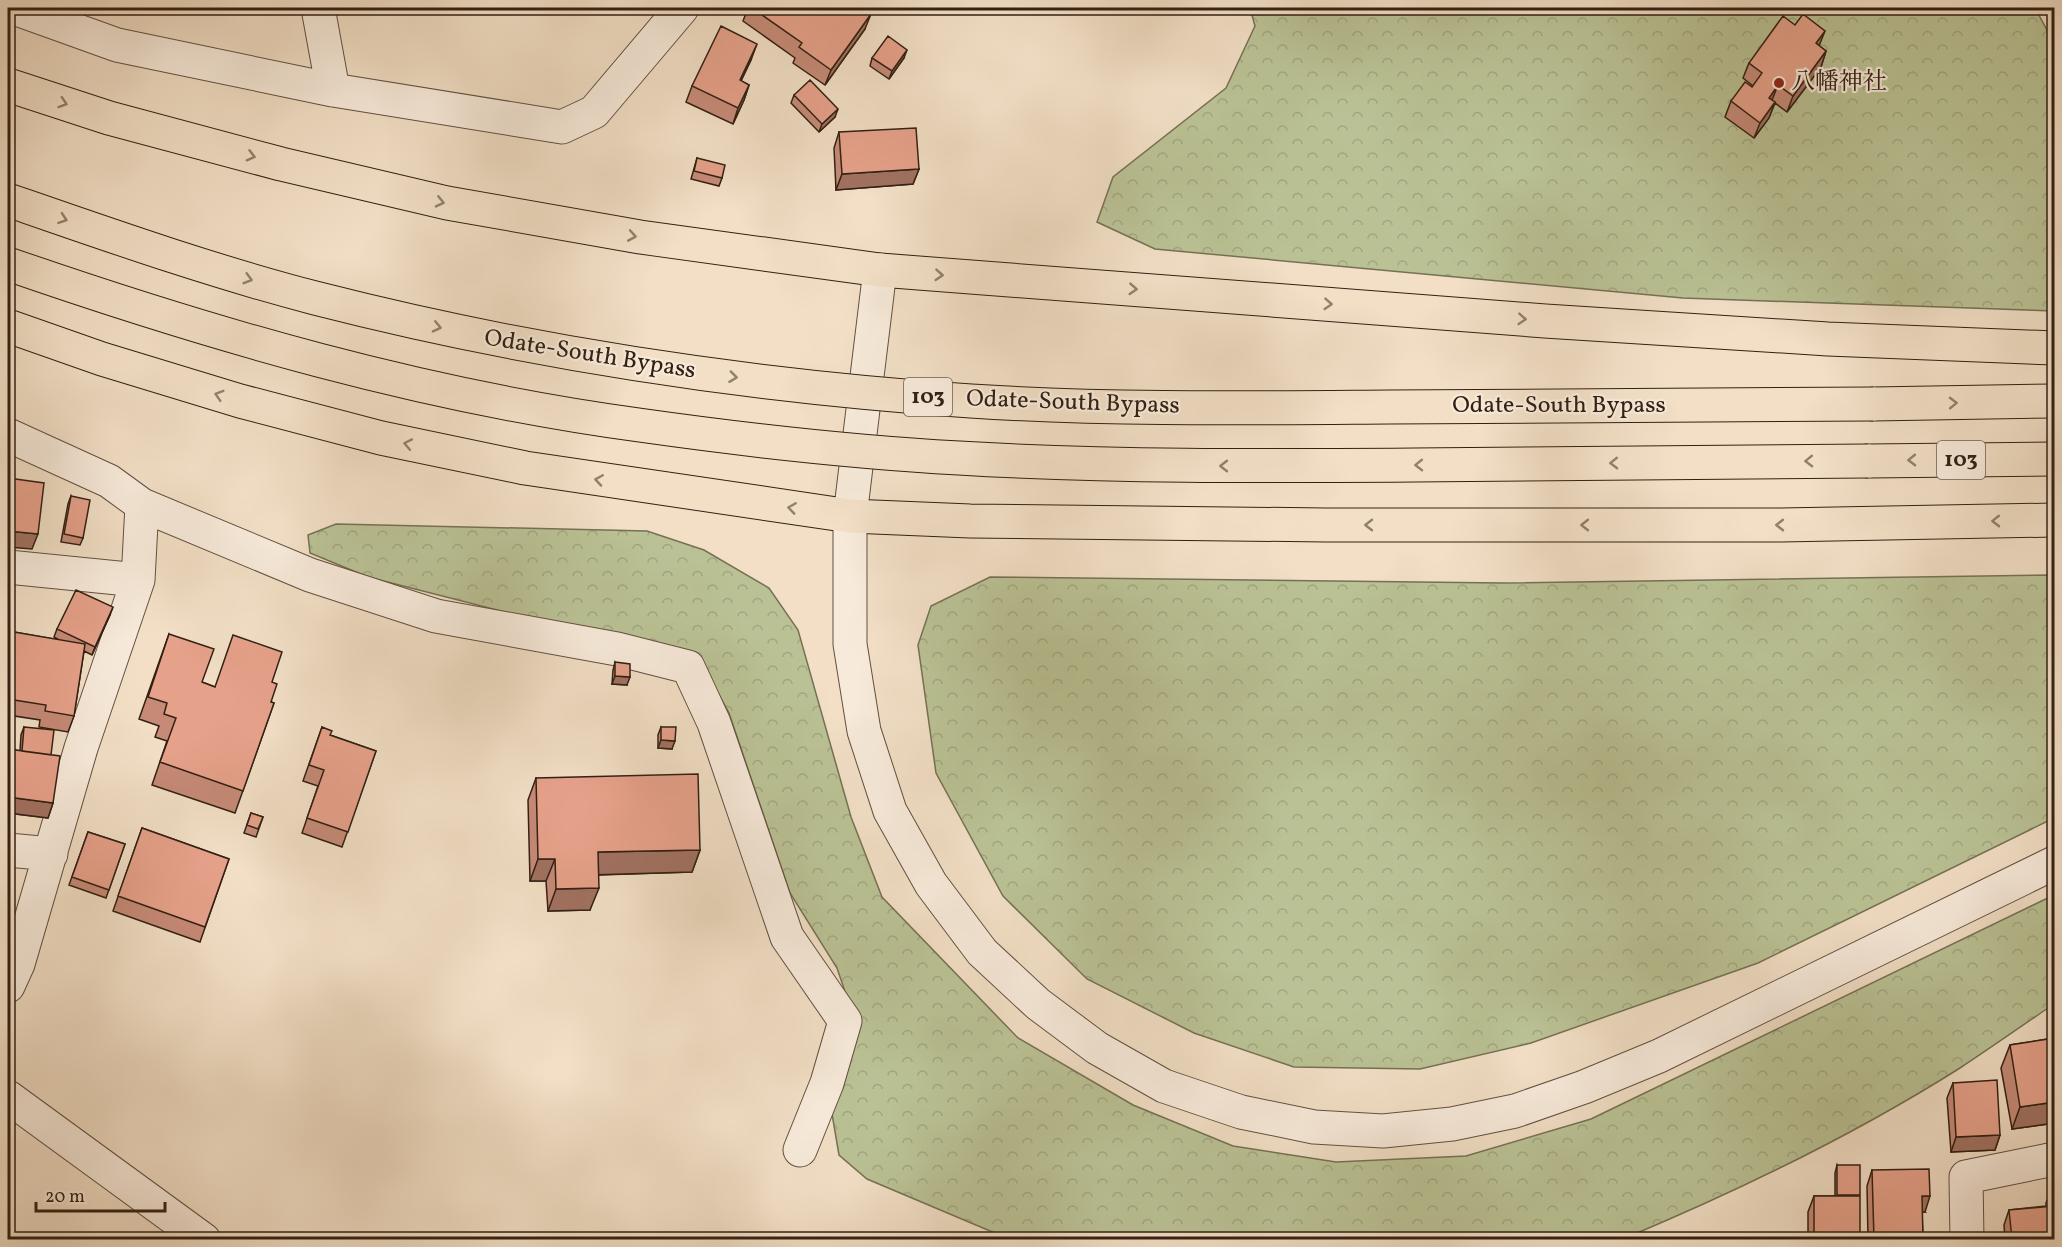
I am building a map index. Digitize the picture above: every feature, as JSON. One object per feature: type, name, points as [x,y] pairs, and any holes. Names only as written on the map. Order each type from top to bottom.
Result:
[{"type":"highway","points":[[8,85],[178,137],[447,204],[640,237],[880,270],[1545,321],[1828,339],[2055,348]]},
{"type":"highway","name":"Odate-South Bypass","points":[[8,200],[163,254],[313,298],[471,335],[630,364],[798,386],[972,401],[1142,407],[1873,404],[2055,401]]},
{"type":"highway","name":"103","points":[[8,264],[148,313],[303,356],[451,391],[634,425],[793,445],[958,458],[1132,465],[2055,459]]},
{"type":"highway","points":[[8,326],[102,359],[240,401],[381,438],[525,468],[850,516],[970,521],[1326,525],[1781,525],[2055,520]]},
{"type":"street","points":[[14,8],[117,45],[333,90],[562,127],[594,112],[682,8]]},
{"type":"street","points":[[318,8],[333,90]]},
{"type":"street","points":[[880,270],[850,516],[850,644],[864,730],[890,811],[931,884],[982,952],[1038,1004],[1089,1042],[1164,1086],[1241,1113],[1314,1127],[1383,1131],[1452,1124],[1515,1111],[1584,1087],[1659,1056],[2055,863]]},
{"type":"street","points":[[8,435],[109,481],[142,505],[310,575],[436,616],[617,649],[688,667],[714,723],[787,937],[845,1021],[827,1083],[800,1150]]},
{"type":"street","points":[[8,986],[18,964],[81,748],[138,580],[142,505]]},
{"type":"street","points":[[8,567],[138,580]]},
{"type":"street","points":[[8,850],[51,854]]},
{"type":"street","points":[[8,1097],[204,1239]]},
{"type":"street","points":[[1967,1239],[1966,1177],[2055,1159]]},
{"type":"green space","points":[[1250,8],[1417,8],[1423,14],[1451,13],[1455,8],[2035,8],[2054,43],[2054,311],[1683,298],[1155,249],[1097,222],[1113,177],[1226,88],[1255,26]]},
{"type":"green space","points":[[336,524],[647,531],[704,550],[769,588],[798,630],[851,817],[882,897],[1018,1038],[1133,1105],[1233,1146],[1336,1162],[1466,1156],[1591,1119],[2054,895],[2054,1004],[1920,1093],[1837,1139],[1795,1161],[1623,1239],[1009,1239],[867,1179],[839,1155],[831,1108],[855,1021],[837,968],[790,893],[729,713],[701,662],[368,577],[310,553],[308,535]]},
{"type":"green space","points":[[2054,575],[2054,818],[1758,963],[1531,1043],[1420,1069],[1294,1067],[1194,1033],[1087,979],[1003,896],[936,773],[918,645],[931,606],[990,577],[1503,583]]},
{"type":"building","points":[[752,8],[862,8],[871,14],[831,70],[799,47],[802,43]]},
{"type":"building","name":"八幡神社","points":[[1803,14],[1825,31],[1816,43],[1826,51],[1793,96],[1778,85],[1769,98],[1775,102],[1760,123],[1731,101],[1745,82],[1752,87],[1762,73],[1749,63],[1783,16],[1795,25]]},
{"type":"building","points":[[721,26],[757,44],[740,80],[749,85],[738,108],[692,86]]},
{"type":"building","points":[[888,36],[907,50],[892,71],[872,58]]},
{"type":"building","points":[[810,80],[838,109],[822,124],[794,95]]},
{"type":"building","points":[[916,128],[919,169],[842,174],[839,132]]},
{"type":"building","points":[[697,158],[725,165],[722,178],[694,171]]},
{"type":"building","points":[[8,478],[44,483],[38,534],[8,531]]},
{"type":"building","points":[[71,496],[90,500],[83,538],[64,534]]},
{"type":"building","points":[[76,590],[113,607],[95,647],[57,629]]},
{"type":"building","points":[[8,631],[85,644],[74,716],[45,711],[46,705],[8,699]]},
{"type":"building","points":[[169,634],[214,649],[202,682],[215,687],[233,635],[282,652],[272,682],[277,684],[271,702],[274,703],[243,791],[160,762],[176,718],[164,714],[167,703],[148,697]]},
{"type":"building","points":[[615,662],[630,664],[630,677],[615,676]]},
{"type":"building","points":[[24,727],[54,730],[51,755],[22,751]]},
{"type":"building","points":[[322,727],[332,731],[330,735],[376,751],[348,832],[307,818],[324,770],[309,765]]},
{"type":"building","points":[[661,727],[676,727],[675,741],[661,740]]},
{"type":"building","points":[[8,749],[60,756],[53,803],[8,797]]},
{"type":"building","points":[[698,774],[700,850],[598,852],[599,888],[556,889],[555,859],[538,859],[536,778]]},
{"type":"building","points":[[251,813],[263,817],[258,829],[247,825]]},
{"type":"building","points":[[142,828],[229,859],[205,927],[118,896]]},
{"type":"building","points":[[88,832],[125,844],[109,890],[72,877]]},
{"type":"building","points":[[8,858],[12,858],[9,882],[8,882]]},
{"type":"building","points":[[2055,1038],[2055,1102],[2020,1107],[2010,1045]]},
{"type":"building","points":[[1997,1080],[2000,1135],[1956,1137],[1953,1083]]},
{"type":"building","points":[[1837,1165],[1860,1165],[1860,1195],[1837,1195]]},
{"type":"building","points":[[1929,1169],[1930,1196],[1922,1196],[1923,1239],[1874,1239],[1872,1170]]},
{"type":"building","points":[[2052,1188],[2055,1188],[2055,1239],[2012,1239],[2009,1210],[2053,1206]]},
{"type":"building","points":[[1814,1196],[1860,1196],[1860,1239],[1814,1239]]},
{"type":"place","name":"八幡神社","points":[[1779,83]]}]
